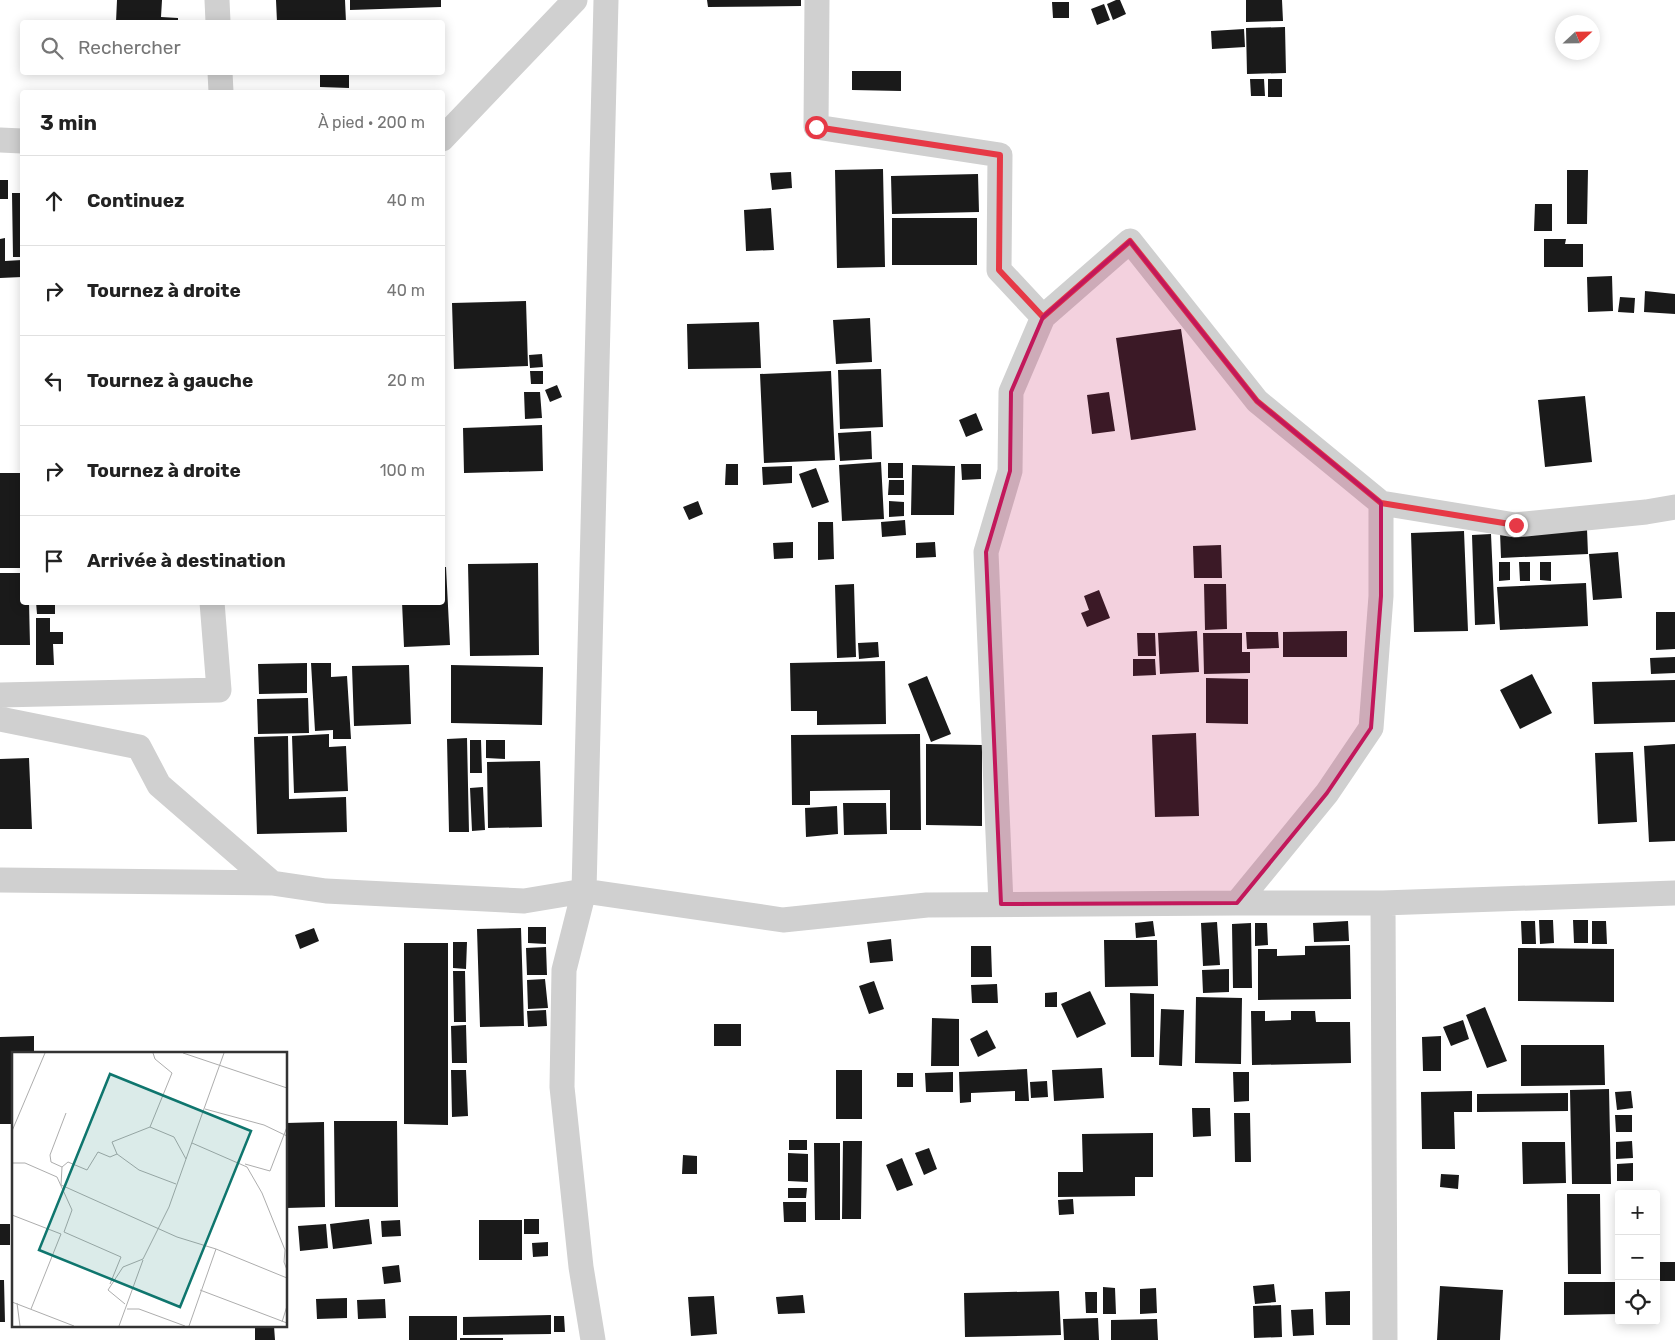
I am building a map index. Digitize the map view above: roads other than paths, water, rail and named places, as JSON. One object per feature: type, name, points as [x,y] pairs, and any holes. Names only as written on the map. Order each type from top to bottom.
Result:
[{"type":"street","points":[[217,0],[218,20]]},
{"type":"street","points":[[445,136],[575,0]]},
{"type":"street","points":[[594,1340],[581,1267],[562,1087],[564,970],[584,891],[606,0]]},
{"type":"street","points":[[816,0],[816,127],[1000,155],[999,270],[1043,317]]},
{"type":"street","points":[[220,75],[221,90]]},
{"type":"street","points":[[0,140],[20,141]]},
{"type":"street","points":[[1000,904],[986,552],[1010,471],[1011,392],[1043,317],[1130,241],[1257,401],[1381,503],[1516,525],[1646,512],[1675,507]]},
{"type":"street","points":[[1237,903],[1327,793],[1371,728],[1381,596],[1381,503]]},
{"type":"street","points":[[0,695],[219,690],[212,605]]},
{"type":"street","points":[[0,718],[139,747],[159,784],[272,883]]},
{"type":"street","points":[[0,880],[272,883],[326,891],[524,901],[584,891],[783,920],[927,905],[1383,903],[1675,893]]},
{"type":"street","points":[[1383,903],[1385,1340]]}]
